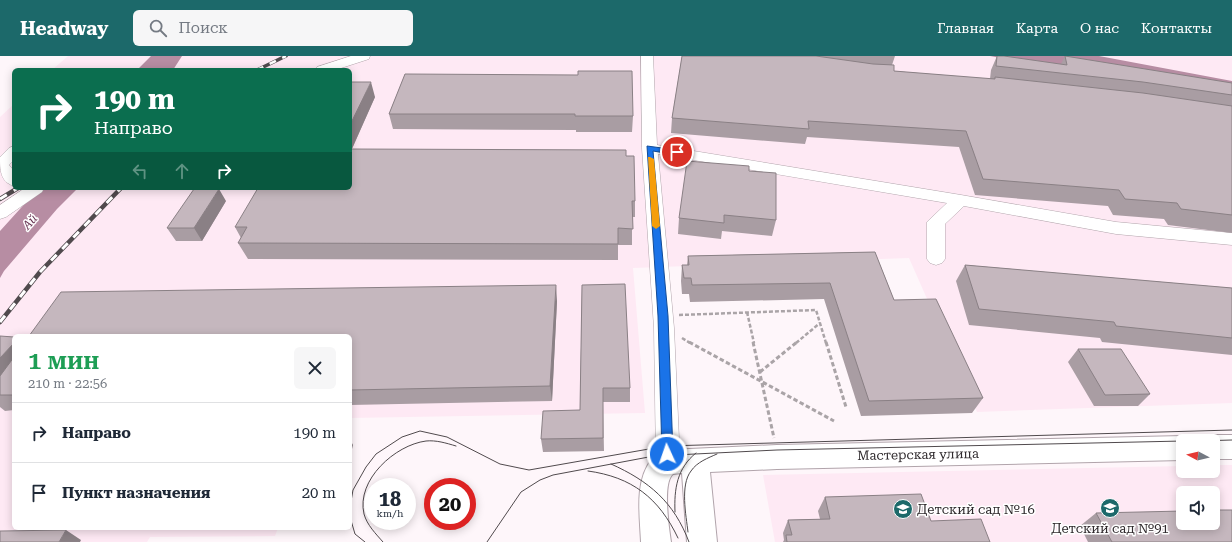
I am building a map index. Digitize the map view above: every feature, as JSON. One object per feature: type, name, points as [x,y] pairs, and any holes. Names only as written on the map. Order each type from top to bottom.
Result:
[{"type":"main road","points":[[1220,447],[1232,447]]},
{"type":"main road","name":"Мастерская улица","points":[[673,465],[777,457],[1176,448]]},
{"type":"main road","points":[[656,542],[654,490],[673,465]]},
{"type":"main road","points":[[673,465],[702,542]]},
{"type":"lane","points":[[328,68],[364,56]]},
{"type":"lane","points":[[647,56],[650,148],[673,465]]},
{"type":"lane","points":[[650,148],[961,200],[1116,228],[1232,239]]},
{"type":"lane","points":[[12,153],[1,165],[12,179]]},
{"type":"lane","points":[[0,214],[33,190]]},
{"type":"lane","points":[[936,259],[936,222],[961,200]]},
{"type":"path","points":[[663,322],[747,312],[816,310],[846,407]]},
{"type":"path","points":[[747,312],[763,382],[777,450],[777,457]]},
{"type":"path","points":[[663,322],[763,382],[834,422]]},
{"type":"path","points":[[760,372],[820,323]]},
{"type":"shaded area","points":[[68,56],[1232,56],[1232,403],[977,412],[909,258],[633,268],[645,413],[352,418],[352,334],[12,334],[12,530],[277,530],[275,536],[150,537],[147,542],[0,542],[0,117],[12,106],[12,190],[352,190],[352,68],[54,68]]},
{"type":"shaded area","name":"Детский сад №16","points":[[1220,465],[1232,465],[1232,542],[775,542],[763,475],[1176,466],[1176,478],[1220,478]]},
{"type":"water","points":[[151,56],[182,56],[174,68],[139,68]]},
{"type":"water","points":[[990,56],[1099,56],[1232,81],[1232,95],[1027,63]]},
{"type":"water","name":"Ай","points":[[37,190],[76,190],[57,209],[4,271],[0,278],[0,231]]},
{"type":"building","points":[[682,56],[816,56],[873,64],[894,65],[894,71],[995,79],[995,77],[1143,93],[1232,106],[1232,215],[1181,209],[1177,203],[1125,199],[1119,190],[983,179],[966,131],[808,121],[809,129],[672,118]]},
{"type":"building","points":[[997,56],[1067,65],[1065,56],[1232,83],[1232,95],[1143,82],[996,66]]},
{"type":"building","points":[[578,71],[632,71],[633,116],[575,116],[575,114],[389,114],[405,74],[578,75]]},
{"type":"building","points":[[352,82],[371,82],[352,121]]},
{"type":"building","points":[[352,149],[626,150],[626,156],[634,156],[635,201],[632,201],[633,229],[618,228],[618,244],[238,243],[247,227],[235,227],[257,190],[352,190]]},
{"type":"building","points":[[687,161],[749,166],[749,171],[776,173],[776,220],[724,215],[724,223],[679,218]]},
{"type":"building","points":[[193,190],[218,190],[194,228],[167,228]]},
{"type":"building","points":[[875,252],[894,300],[936,299],[983,398],[869,401],[830,283],[692,285],[691,278],[684,278],[682,265],[689,265],[688,256]]},
{"type":"building","points":[[965,265],[1232,288],[1232,338],[1116,326],[1114,322],[979,309]]},
{"type":"building","points":[[625,284],[630,388],[603,388],[603,438],[541,439],[543,411],[580,410],[582,285]]},
{"type":"building","points":[[556,285],[550,386],[352,390],[352,334],[30,334],[61,292]]},
{"type":"building","points":[[0,336],[12,337],[12,345],[0,358]]},
{"type":"building","points":[[1078,349],[1121,349],[1150,394],[1105,395]]},
{"type":"building","points":[[12,360],[12,395],[0,395],[0,376]]},
{"type":"building","points":[[921,494],[931,521],[981,519],[990,542],[787,542],[786,535],[792,535],[788,520],[830,519],[825,497]]},
{"type":"building","points":[[1220,510],[1232,510],[1232,542],[1112,542],[1096,513],[1176,511],[1176,530],[1220,530]]},
{"type":"building","points":[[66,530],[59,542],[0,542],[0,531]]},
{"type":"tram line","points":[[352,496],[353,490],[366,467],[376,454],[402,437],[420,431],[447,437],[500,464],[529,470],[666,446],[1232,430]]},
{"type":"tram line","points":[[1220,440],[1232,440]]},
{"type":"tram line","points":[[383,542],[369,526],[365,518],[363,501],[366,489],[380,466],[402,449],[414,444],[434,441],[456,446]]},
{"type":"tram line","points":[[695,454],[777,450],[1176,441]]},
{"type":"tram line","points":[[611,464],[654,456],[695,454]]},
{"type":"tram line","points":[[675,512],[675,495],[678,480],[685,465],[695,454]]},
{"type":"tram line","points":[[688,532],[685,509],[685,492],[688,477],[696,465],[717,454]]},
{"type":"tram line","points":[[487,542],[521,492],[540,480],[553,475],[611,464]]},
{"type":"tram line","points":[[611,464],[637,478],[659,494],[676,515],[689,542]]},
{"type":"tram line","points":[[588,471],[618,478],[631,484],[642,492],[653,501],[662,512],[678,538]]},
{"type":"tram line","points":[[352,524],[355,534],[365,542]]},
{"type":"railway","points":[[261,68],[286,56]]},
{"type":"railway","points":[[0,199],[15,190]]},
{"type":"railway","points":[[0,322],[40,272],[119,190]]},
{"type":"slow traffic","points":[[650,159],[656,226]]},
{"type":"place","name":"Детский сад №91","points":[[1110,508]]},
{"type":"place","name":"Детский сад №16","points":[[903,509]]},
{"type":"route","points":[[667,454],[663,316],[650,148],[677,152]]}]
